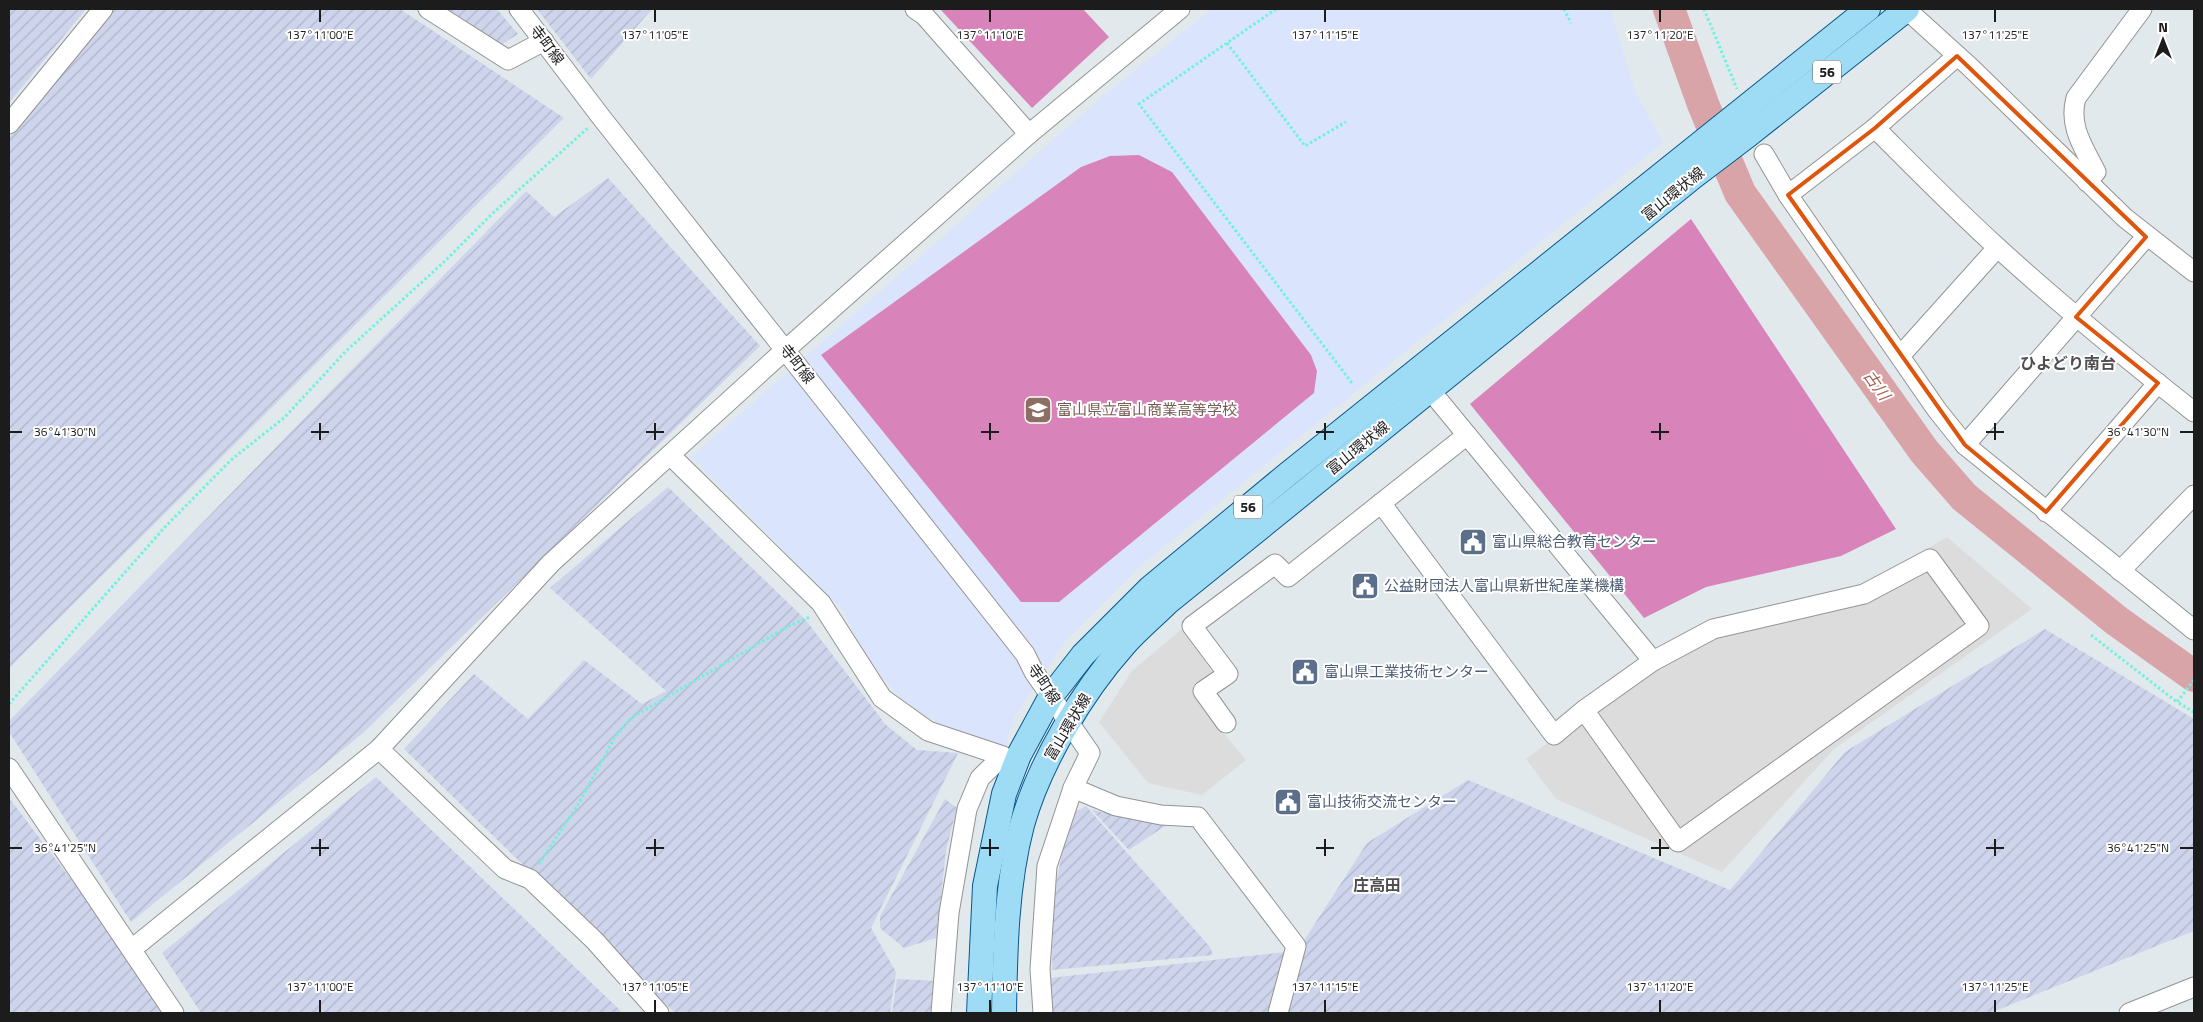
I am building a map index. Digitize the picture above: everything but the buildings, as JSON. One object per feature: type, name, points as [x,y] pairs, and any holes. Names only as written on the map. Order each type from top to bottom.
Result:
[{"type":"main road","name":"富山環状線","points":[[1004,1013],[1011,888],[1022,825],[1045,766],[1092,687],[1124,644],[1167,603],[1430,390],[1689,166],[1738,101],[1868,9]]},
{"type":"main road","name":"富山環状線","points":[[979,1013],[979,970],[985,886],[1004,794],[1019,755],[1051,696],[1083,655],[1150,588],[1689,166],[1747,136],[1906,9]]},
{"type":"street","points":[[9,124],[103,9]]},
{"type":"street","points":[[428,9],[508,60],[544,41]]},
{"type":"street","name":"寺町線","points":[[519,9],[601,117],[1025,654],[1051,696],[1090,752],[1073,788]]},
{"type":"street","points":[[916,9],[924,15],[1029,134]]},
{"type":"street","points":[[132,949],[379,749],[552,563],[786,349],[1029,134],[1180,9]]},
{"type":"street","points":[[1906,9],[2146,237],[2194,272]]},
{"type":"street","points":[[2088,182],[2096,172],[2074,128],[2073,109],[2076,98],[2142,9]]},
{"type":"street","points":[[1788,195],[1876,128],[1957,56]]},
{"type":"street","points":[[1876,128],[1947,202],[1997,248],[2076,317],[2194,412]]},
{"type":"street","points":[[1764,154],[1788,195],[1937,410],[1965,445],[2194,630]]},
{"type":"street","points":[[1965,445],[2146,237]]},
{"type":"street","points":[[1900,356],[1997,248]]},
{"type":"street","points":[[2170,253],[2194,256]]},
{"type":"street","points":[[2046,512],[2158,383]]},
{"type":"street","points":[[1430,390],[1653,661]]},
{"type":"street","points":[[1226,723],[1203,691],[1228,674],[1192,626],[1275,564],[1288,577],[1467,435]]},
{"type":"street","points":[[670,455],[827,610],[882,698],[928,731],[1003,756],[980,778],[968,808],[949,913],[942,1013]]},
{"type":"street","points":[[2120,571],[2194,495]]},
{"type":"street","points":[[1381,502],[1554,735],[1584,710],[1653,661],[1713,630],[1864,594],[1930,559],[1979,626],[1678,842],[1584,710]]},
{"type":"street","points":[[379,749],[505,869],[530,879],[595,941],[659,1013]]},
{"type":"street","points":[[9,768],[174,1013]]},
{"type":"street","points":[[1042,1013],[1040,969],[1047,866],[1073,788],[1116,806],[1161,814],[1198,817],[1296,946],[1278,1013]]},
{"type":"street","points":[[2129,1013],[2194,987]]},
{"type":"path","points":[[1276,9],[1139,104],[1352,383]]},
{"type":"path","points":[[1564,9],[1571,23]]},
{"type":"path","points":[[1704,9],[1738,101]]},
{"type":"path","points":[[1228,43],[1305,146],[1346,122]]},
{"type":"path","points":[[9,704],[165,527],[231,460],[285,416],[346,351],[444,262],[493,213],[601,117]]},
{"type":"path","points":[[530,879],[579,803],[615,737],[630,718],[787,627],[827,610]]},
{"type":"path","points":[[2091,635],[2177,702],[2194,712]]},
{"type":"path","points":[[2177,702],[2194,680]]},
{"type":"highlighted area","points":[[1957,56],[2146,237],[2076,317],[2158,383],[2046,512],[1965,445],[1788,195],[1875,128]]},
{"type":"shaded area","points":[[9,9],[86,9],[9,103]]},
{"type":"shaded area","points":[[113,9],[400,9],[564,118],[9,668],[9,138]]},
{"type":"shaded area","points":[[447,9],[497,9],[518,34],[501,45]]},
{"type":"shaded area","points":[[537,9],[652,9],[591,79]]},
{"type":"shaded area","points":[[940,9],[1083,9],[1109,37],[1032,108]]},
{"type":"shaded area","name":"富山県立富山商業高等学校","points":[[1212,9],[1610,9],[1636,93],[1663,143],[1144,563],[1065,642],[1014,718],[1003,756],[919,713],[904,702],[868,660],[842,609],[691,457],[1102,97]]},
{"type":"shaded area","points":[[1139,155],[1172,172],[1311,355],[1317,371],[1314,393],[1059,602],[1021,602],[821,355],[1081,167],[1110,156]]},
{"type":"shaded area","points":[[608,178],[760,346],[363,733],[131,922],[9,732],[9,721],[526,191],[554,217]]},
{"type":"shaded area","points":[[1691,219],[1896,529],[1841,556],[1706,587],[1644,618],[1470,404]]},
{"type":"shaded area","points":[[668,487],[805,619],[886,725],[917,750],[958,753],[871,928],[896,972],[890,1013],[675,1013],[404,749],[474,674],[528,719],[584,660],[642,704],[666,691],[550,588]]},
{"type":"shaded area","points":[[1947,537],[2032,609],[1834,749],[1722,872],[1556,799],[1526,759],[1711,621],[1863,587]]},
{"type":"shaded area","points":[[1182,629],[1223,687],[1199,704],[1246,760],[1202,795],[1148,783],[1099,722],[1132,671]]},
{"type":"shaded area","points":[[2045,629],[2194,719],[2194,931],[1990,1013],[1288,1013],[1305,939],[1367,843],[1468,780],[1730,890],[1845,752]]},
{"type":"shaded area","points":[[376,777],[623,1013],[201,1013],[162,953]]},
{"type":"shaded area","points":[[9,798],[173,1013],[9,1013]]},
{"type":"shaded area","points":[[945,799],[957,808],[946,850],[938,925],[939,937],[904,948],[880,928],[880,916]]},
{"type":"shaded area","points":[[1086,806],[1210,947],[1213,955],[1052,970],[1053,897],[1070,815]]},
{"type":"shaded area","points":[[1091,809],[1101,812],[1168,824],[1129,850]]},
{"type":"shaded area","points":[[1285,952],[1274,1013],[1051,1013],[1050,978]]},
{"type":"shaded area","points":[[897,979],[937,981],[935,1013],[892,1013]]},
{"type":"waterway","name":"古川","points":[[1669,9],[1703,104],[1740,193],[1924,451],[1964,497],[2117,621],[2194,676]]},
{"type":"place","name":"富山県立富山商業高等学校","points":[[1038,410]]},
{"type":"place","name":"富山県総合教育センター","points":[[1473,542]]},
{"type":"place","name":"公益財団法人富山県新世紀産業機構","points":[[1365,586]]},
{"type":"place","name":"富山県工業技術センター","points":[[1305,672]]},
{"type":"place","name":"富山技術交流センター","points":[[1288,802]]},
{"type":"district","name":"ひよどり南台","points":[[2068,363]]},
{"type":"district","name":"庄高田","points":[[1377,885]]}]
